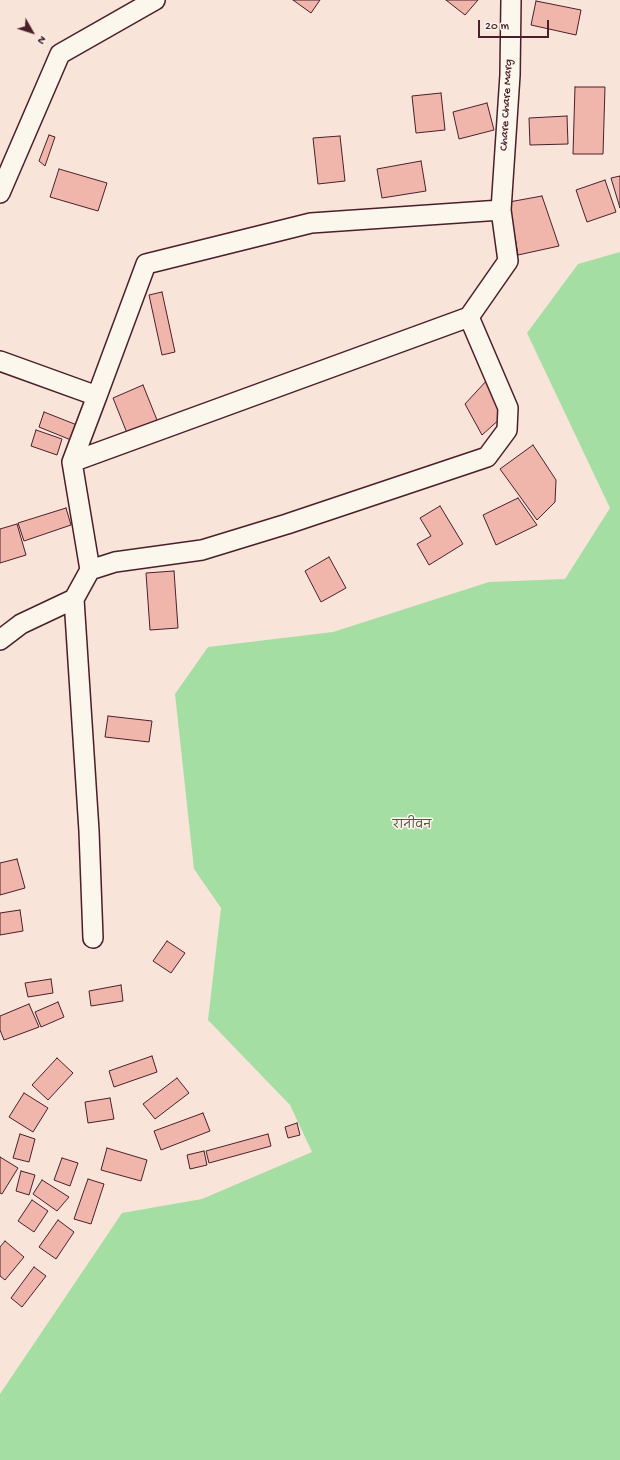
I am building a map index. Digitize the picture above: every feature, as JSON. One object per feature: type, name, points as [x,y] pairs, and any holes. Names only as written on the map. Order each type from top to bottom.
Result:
[{"type":"street","points":[[0,193],[60,54],[154,0]]},
{"type":"street","name":"Chare Chare Marg","points":[[468,317],[508,261],[501,210],[510,75],[511,0]]},
{"type":"street","points":[[92,938],[89,831],[74,599],[90,570],[72,462],[146,264],[311,223],[501,210]]},
{"type":"street","points":[[72,462],[468,317],[508,408],[509,419],[507,430],[487,457],[287,524],[202,550],[115,562],[90,570]]},
{"type":"street","points":[[0,361],[97,396]]},
{"type":"street","points":[[0,640],[21,624],[74,599]]},
{"type":"green space","name":"रानीवन","points":[[620,252],[620,1460],[0,1460],[0,1394],[122,1213],[202,1199],[312,1152],[290,1105],[208,1020],[221,908],[194,869],[175,694],[208,647],[333,632],[489,582],[565,579],[610,508],[527,333],[578,264]]},
{"type":"building","points":[[293,0],[320,0],[311,13]]},
{"type":"building","points":[[446,0],[478,0],[465,15]]},
{"type":"building","points":[[536,1],[581,10],[576,35],[531,25]]},
{"type":"building","points":[[575,87],[605,87],[603,154],[573,154]]},
{"type":"building","points":[[441,93],[445,130],[416,133],[412,96]]},
{"type":"building","points":[[487,103],[494,130],[459,139],[453,112]]},
{"type":"building","points":[[567,116],[568,144],[530,145],[529,118]]},
{"type":"building","points":[[49,135],[55,137],[45,166],[39,161]]},
{"type":"building","points":[[340,136],[345,181],[318,184],[313,138]]},
{"type":"building","points":[[421,161],[426,191],[382,198],[377,169]]},
{"type":"building","points":[[59,169],[107,183],[98,211],[50,197]]},
{"type":"building","points":[[620,176],[620,208],[611,178]]},
{"type":"building","points":[[605,180],[616,212],[587,222],[576,190]]},
{"type":"building","points":[[542,196],[559,246],[518,255],[509,202]]},
{"type":"building","points":[[162,292],[175,352],[162,355],[149,295]]},
{"type":"building","points":[[488,379],[502,417],[482,435],[465,404]]},
{"type":"building","points":[[143,385],[159,425],[129,438],[113,398]]},
{"type":"building","points":[[44,412],[77,425],[71,440],[39,427]]},
{"type":"building","points":[[36,430],[62,439],[57,455],[31,446]]},
{"type":"building","points":[[533,445],[556,480],[555,502],[537,520],[500,469]]},
{"type":"building","points":[[518,498],[537,525],[496,545],[483,515]]},
{"type":"building","points":[[440,506],[463,544],[429,565],[417,544],[431,536],[420,518]]},
{"type":"building","points":[[66,508],[71,525],[24,541],[18,523]]},
{"type":"building","points":[[17,524],[26,555],[0,563],[0,529]]},
{"type":"building","points":[[329,557],[346,588],[321,602],[305,571]]},
{"type":"building","points":[[174,571],[178,628],[150,630],[146,573]]},
{"type":"building","points":[[108,716],[152,721],[149,742],[105,737]]},
{"type":"building","points":[[17,859],[25,888],[0,895],[0,863]]},
{"type":"building","points":[[20,910],[23,931],[0,935],[0,913]]},
{"type":"building","points":[[167,941],[185,953],[171,973],[153,961]]},
{"type":"building","points":[[51,979],[53,993],[28,997],[25,983]]},
{"type":"building","points":[[121,985],[123,1001],[91,1006],[89,991]]},
{"type":"building","points":[[58,1002],[64,1017],[41,1027],[35,1012]]},
{"type":"building","points":[[29,1004],[39,1027],[4,1040],[0,1030],[0,1016]]},
{"type":"building","points":[[152,1056],[157,1072],[114,1087],[109,1071]]},
{"type":"building","points":[[57,1058],[73,1073],[48,1100],[32,1085]]},
{"type":"building","points":[[177,1078],[189,1093],[155,1119],[143,1104]]},
{"type":"building","points":[[24,1093],[48,1108],[33,1132],[9,1117]]},
{"type":"building","points":[[110,1098],[114,1119],[88,1123],[85,1102]]},
{"type":"building","points":[[203,1113],[210,1131],[161,1150],[154,1131]]},
{"type":"building","points":[[297,1123],[300,1135],[288,1138],[285,1127]]},
{"type":"building","points":[[20,1134],[35,1139],[29,1162],[13,1158]]},
{"type":"building","points":[[268,1134],[271,1146],[209,1163],[206,1151]]},
{"type":"building","points":[[107,1148],[147,1160],[141,1181],[101,1170]]},
{"type":"building","points":[[204,1151],[207,1165],[190,1169],[187,1155]]},
{"type":"building","points":[[0,1157],[18,1168],[2,1194],[0,1193]]},
{"type":"building","points":[[62,1158],[78,1163],[70,1186],[54,1180]]},
{"type":"building","points":[[21,1171],[35,1175],[29,1195],[16,1191]]},
{"type":"building","points":[[88,1179],[104,1184],[91,1224],[74,1219]]},
{"type":"building","points":[[42,1180],[69,1197],[57,1211],[33,1194]]},
{"type":"building","points":[[32,1200],[48,1211],[34,1232],[18,1221]]},
{"type":"building","points":[[58,1220],[74,1232],[56,1259],[39,1247]]},
{"type":"building","points":[[5,1241],[24,1257],[5,1280],[0,1276],[0,1247]]},
{"type":"building","points":[[34,1267],[46,1276],[22,1307],[11,1298]]}]
